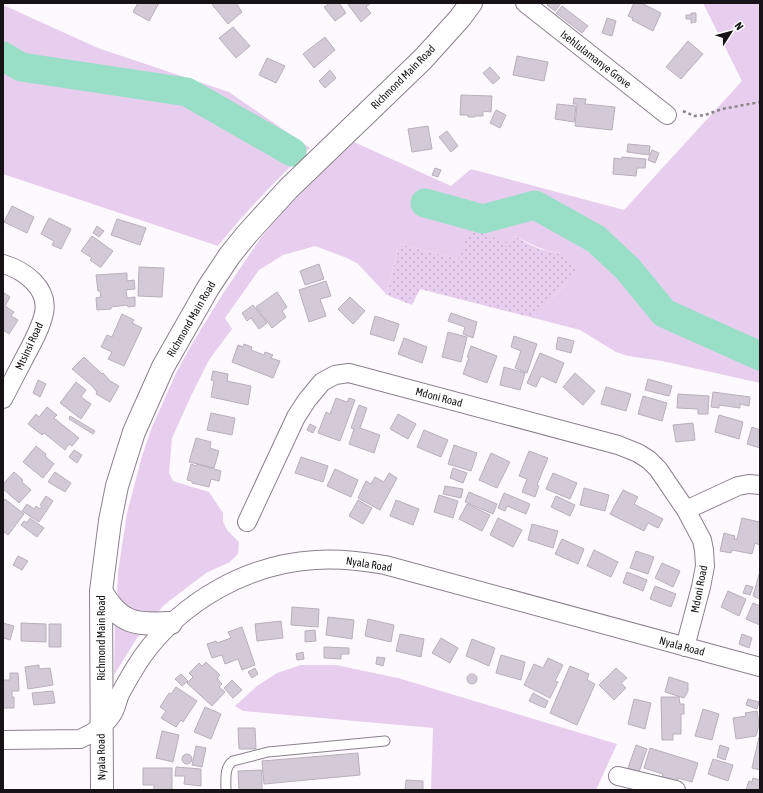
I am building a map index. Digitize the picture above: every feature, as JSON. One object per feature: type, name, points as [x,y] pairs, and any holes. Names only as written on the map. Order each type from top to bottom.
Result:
[{"type":"main road","name":"Richmond Main Road","points":[[101,726],[101,591],[110,521],[117,486],[134,432],[163,368],[208,288],[230,255],[288,189],[423,59],[460,18],[471,3]]},
{"type":"main road","points":[[101,591],[110,606],[119,615],[130,620],[143,623],[171,623]]},
{"type":"main road","name":"Nyala Road","points":[[101,726],[102,790]]},
{"type":"street","name":"Isehlulamanye Grove","points":[[524,3],[666,116]]},
{"type":"street","name":"Mtsinsi Road","points":[[3,264],[10,266],[27,276],[38,287],[44,299],[44,312],[38,331],[3,399]]},
{"type":"street","name":"Mdoni Road","points":[[247,522],[296,417],[307,400],[322,382],[335,375],[349,373],[618,445],[638,453],[650,460],[658,469],[686,510],[702,540],[705,566],[685,647]]},
{"type":"street","points":[[686,510],[738,486],[749,484],[760,486]]},
{"type":"street","name":"Nyala Road","points":[[101,726],[112,716],[130,675],[142,657],[171,623],[188,608],[246,575],[268,568],[314,560],[338,559],[385,565],[760,667]]},
{"type":"street","points":[[3,740],[80,740],[101,726]]},
{"type":"street","points":[[618,776],[676,790]]},
{"type":"lane","points":[[226,790],[226,771],[233,762],[268,752],[384,741]]},
{"type":"path","points":[[666,116],[682,110],[694,116],[705,115],[722,109],[760,102]]},
{"type":"shaded area","points":[[703,3],[760,3],[760,383],[662,361],[628,356],[616,352],[580,330],[534,318],[569,280],[560,253],[542,249],[515,236],[509,243],[458,259],[399,244],[387,295],[358,264],[347,258],[315,246],[283,255],[259,270],[225,318],[232,329],[209,360],[172,438],[169,473],[173,481],[209,492],[223,513],[223,522],[227,530],[239,542],[238,554],[230,562],[206,573],[164,605],[159,611],[150,615],[132,610],[123,603],[117,593],[118,572],[127,513],[142,456],[152,427],[177,371],[192,344],[224,292],[260,239],[286,208],[354,142],[451,186],[471,169],[624,210],[742,81]]},
{"type":"shaded area","points":[[3,5],[98,48],[229,92],[310,148],[262,196],[218,246],[3,174]]},
{"type":"shaded area","points":[[469,228],[509,243],[515,236],[535,247],[563,255],[572,262],[576,269],[569,280],[534,318],[420,289],[412,305],[387,295],[399,244],[458,259]]},
{"type":"shaded area","points":[[115,625],[143,631],[114,675]]},
{"type":"shaded area","points":[[301,665],[336,665],[398,678],[617,744],[596,790],[431,790],[433,728],[243,711],[235,706],[257,686],[277,673]]},
{"type":"building","points":[[138,3],[159,3],[149,21],[133,12]]},
{"type":"building","points":[[211,3],[236,3],[242,12],[228,24]]},
{"type":"building","points":[[330,3],[339,3],[346,13],[335,21],[324,7]]},
{"type":"building","points":[[347,3],[371,3],[366,7],[371,13],[361,22]]},
{"type":"building","points":[[549,3],[561,3],[555,11],[547,5]]},
{"type":"building","points":[[634,3],[641,3],[661,13],[653,31],[632,20],[633,18],[628,16]]},
{"type":"building","points":[[562,6],[588,26],[582,33],[556,13]]},
{"type":"building","points":[[691,13],[696,13],[696,22],[691,23],[691,19],[686,19],[686,15],[691,15]]},
{"type":"building","points":[[607,18],[616,21],[612,36],[602,33]]},
{"type":"building","points":[[233,27],[250,46],[236,58],[219,38]]},
{"type":"building","points":[[325,37],[335,50],[314,68],[303,54]]},
{"type":"building","points":[[688,41],[703,54],[681,79],[666,67]]},
{"type":"building","points":[[517,56],[548,62],[544,81],[513,75]]},
{"type":"building","points":[[267,58],[285,66],[276,83],[259,75]]},
{"type":"building","points":[[490,67],[500,78],[493,84],[483,73]]},
{"type":"building","points":[[330,70],[336,78],[325,88],[319,81]]},
{"type":"building","points":[[461,95],[492,96],[491,112],[483,111],[483,116],[475,117],[460,115]]},
{"type":"building","points":[[574,98],[586,99],[585,104],[615,107],[612,130],[575,126],[577,104],[573,104]]},
{"type":"building","points":[[557,104],[576,106],[574,122],[555,119]]},
{"type":"building","points":[[496,110],[506,115],[500,128],[490,123]]},
{"type":"building","points":[[428,126],[432,149],[412,152],[408,129]]},
{"type":"building","points":[[447,131],[458,146],[451,152],[439,137]]},
{"type":"building","points":[[628,144],[650,146],[649,155],[627,152]]},
{"type":"building","points":[[652,150],[659,153],[655,163],[648,160]]},
{"type":"building","points":[[622,157],[646,159],[645,168],[637,168],[636,176],[613,174],[614,158],[622,159]]},
{"type":"building","points":[[435,168],[441,170],[438,177],[432,175]]},
{"type":"building","points":[[12,206],[34,217],[27,233],[4,222]]},
{"type":"building","points":[[49,218],[71,229],[61,249],[52,245],[54,241],[41,234]]},
{"type":"building","points":[[117,219],[146,228],[140,245],[111,235]]},
{"type":"building","points":[[97,226],[104,231],[99,237],[93,233]]},
{"type":"building","points":[[92,236],[113,251],[101,267],[90,260],[92,258],[81,251]]},
{"type":"building","points":[[319,264],[324,279],[305,285],[300,271]]},
{"type":"building","points":[[139,267],[164,268],[162,297],[138,296]]},
{"type":"building","points":[[127,273],[127,281],[134,280],[135,289],[126,290],[127,298],[135,297],[135,306],[128,307],[127,305],[111,307],[111,309],[97,310],[96,298],[101,297],[100,291],[98,291],[96,275]]},
{"type":"building","points":[[326,281],[331,296],[320,299],[326,316],[309,322],[299,290]]},
{"type":"building","points":[[3,292],[10,297],[5,306],[14,312],[11,316],[18,320],[9,334],[3,330]]},
{"type":"building","points":[[277,292],[287,307],[282,311],[286,317],[272,328],[256,307]]},
{"type":"building","points":[[350,297],[365,311],[353,324],[338,309]]},
{"type":"building","points":[[253,305],[267,323],[259,329],[251,318],[247,321],[242,313]]},
{"type":"building","points":[[451,313],[477,322],[473,338],[463,334],[465,327],[448,321]]},
{"type":"building","points":[[122,314],[134,320],[132,323],[142,328],[124,366],[108,359],[112,352],[101,347],[107,335],[112,337]]},
{"type":"building","points":[[375,316],[399,324],[394,341],[370,334]]},
{"type":"building","points":[[448,332],[467,337],[461,362],[442,357]]},
{"type":"building","points":[[514,336],[537,344],[527,373],[515,368],[521,351],[511,347]]},
{"type":"building","points":[[558,337],[574,341],[571,353],[556,349]]},
{"type":"building","points":[[404,338],[427,347],[422,363],[398,354]]},
{"type":"building","points":[[244,344],[252,347],[251,350],[264,355],[265,352],[273,355],[271,358],[280,361],[273,378],[232,362],[238,345],[243,347]]},
{"type":"building","points":[[471,346],[497,356],[487,383],[463,374]]},
{"type":"building","points":[[540,353],[564,363],[556,383],[541,376],[536,387],[527,383]]},
{"type":"building","points":[[84,357],[110,381],[119,386],[110,402],[96,394],[97,392],[91,385],[72,369]]},
{"type":"building","points":[[504,367],[525,373],[520,390],[500,385]]},
{"type":"building","points":[[213,371],[228,374],[227,381],[251,386],[248,405],[211,397],[214,381],[211,380]]},
{"type":"building","points":[[575,373],[595,391],[583,405],[563,387]]},
{"type":"building","points":[[648,379],[672,386],[669,396],[645,390]]},
{"type":"building","points":[[38,380],[46,384],[40,397],[33,393]]},
{"type":"building","points":[[76,382],[86,390],[81,397],[91,404],[81,419],[60,403]]},
{"type":"building","points":[[606,387],[631,394],[626,411],[601,404]]},
{"type":"building","points":[[713,392],[750,397],[749,406],[740,404],[740,408],[719,405],[719,408],[711,407]]},
{"type":"building","points":[[678,394],[709,396],[708,414],[698,414],[698,409],[677,408]]},
{"type":"building","points":[[643,396],[667,403],[662,421],[638,414]]},
{"type":"building","points":[[336,398],[347,402],[349,398],[355,400],[340,441],[318,433],[326,412],[330,414]]},
{"type":"building","points":[[359,405],[367,408],[360,428],[380,435],[374,453],[349,444],[354,429],[351,428]]},
{"type":"building","points":[[47,407],[57,415],[54,418],[79,438],[72,446],[69,444],[65,450],[44,433],[42,435],[28,424],[36,414],[39,417]]},
{"type":"building","points":[[211,413],[235,418],[232,435],[207,430]]},
{"type":"building","points":[[398,414],[416,424],[408,439],[390,429]]},
{"type":"building","points":[[719,415],[743,422],[739,439],[715,432]]},
{"type":"building","points":[[70,416],[95,431],[93,434],[69,419]]},
{"type":"building","points":[[693,423],[695,440],[676,442],[673,425]]},
{"type":"building","points":[[310,424],[316,427],[313,433],[307,430]]},
{"type":"building","points":[[752,427],[760,430],[760,448],[747,444]]},
{"type":"building","points":[[424,430],[448,440],[441,457],[417,447]]},
{"type":"building","points":[[196,438],[211,442],[210,448],[219,451],[214,468],[189,462]]},
{"type":"building","points":[[454,445],[477,453],[471,471],[448,464]]},
{"type":"building","points":[[36,446],[46,454],[45,456],[54,464],[43,478],[23,462]]},
{"type":"building","points":[[74,450],[82,455],[77,463],[69,457]]},
{"type":"building","points":[[529,451],[548,458],[537,485],[539,486],[535,497],[522,492],[527,479],[519,476]]},
{"type":"building","points":[[491,453],[510,462],[497,488],[479,480]]},
{"type":"building","points":[[301,457],[328,466],[323,482],[295,473]]},
{"type":"building","points":[[191,464],[196,466],[197,464],[221,471],[219,481],[211,479],[209,487],[192,483],[192,481],[187,480]]},
{"type":"building","points":[[453,468],[467,473],[463,483],[450,478]]},
{"type":"building","points":[[335,469],[358,480],[351,497],[327,486]]},
{"type":"building","points":[[14,472],[31,490],[19,503],[3,489],[3,484]]},
{"type":"building","points":[[55,472],[71,483],[65,492],[48,482]]},
{"type":"building","points":[[389,473],[397,478],[380,510],[358,498],[366,481],[371,484],[375,477],[384,482]]},
{"type":"building","points":[[553,473],[577,483],[570,499],[546,489]]},
{"type":"building","points":[[445,486],[463,489],[461,498],[443,494]]},
{"type":"building","points":[[584,488],[609,495],[605,511],[580,505]]},
{"type":"building","points":[[623,490],[638,497],[634,504],[663,519],[658,528],[648,523],[644,531],[610,514]]},
{"type":"building","points":[[469,492],[497,504],[493,514],[465,502]]},
{"type":"building","points":[[504,493],[530,504],[526,514],[507,506],[505,511],[498,508]]},
{"type":"building","points":[[439,495],[458,501],[453,518],[434,512]]},
{"type":"building","points":[[46,496],[53,501],[39,522],[22,511],[27,504],[34,509],[36,506],[40,509],[42,506],[40,505]]},
{"type":"building","points":[[556,496],[575,505],[570,516],[551,507]]},
{"type":"building","points":[[5,499],[24,514],[8,535],[3,531],[3,502]]},
{"type":"building","points":[[358,500],[372,508],[363,524],[349,516]]},
{"type":"building","points":[[396,500],[419,509],[413,525],[390,516]]},
{"type":"building","points":[[467,504],[490,515],[482,531],[459,519]]},
{"type":"building","points":[[30,518],[44,528],[37,537],[21,525],[24,521],[27,523]]},
{"type":"building","points":[[498,518],[522,530],[513,547],[490,535]]},
{"type":"building","points":[[742,518],[760,522],[760,545],[755,543],[752,554],[732,550],[731,553],[720,551],[724,533],[735,536],[734,539],[737,539]]},
{"type":"building","points":[[532,524],[558,531],[553,548],[528,540]]},
{"type":"building","points":[[562,539],[584,549],[578,564],[555,554]]},
{"type":"building","points":[[594,550],[618,562],[611,577],[587,566]]},
{"type":"building","points":[[636,551],[654,557],[648,574],[630,568]]},
{"type":"building","points":[[18,556],[28,561],[22,570],[13,565]]},
{"type":"building","points":[[662,563],[680,571],[673,587],[655,578]]},
{"type":"building","points":[[760,571],[760,599],[753,596]]},
{"type":"building","points":[[627,572],[647,580],[643,591],[623,583]]},
{"type":"building","points":[[746,585],[753,587],[750,595],[743,593]]},
{"type":"building","points":[[655,586],[676,594],[671,607],[650,599]]},
{"type":"building","points":[[728,591],[746,599],[739,616],[721,607]]},
{"type":"building","points":[[753,603],[760,606],[760,625],[746,619]]},
{"type":"building","points":[[292,607],[319,609],[318,627],[291,625]]},
{"type":"building","points":[[328,617],[354,620],[352,639],[326,635]]},
{"type":"building","points":[[368,619],[394,625],[391,642],[365,636]]},
{"type":"building","points":[[281,621],[283,638],[257,641],[255,624]]},
{"type":"building","points":[[3,623],[14,626],[10,640],[3,638]]},
{"type":"building","points":[[21,623],[46,624],[46,642],[21,641]]},
{"type":"building","points":[[49,624],[61,624],[61,647],[49,647]]},
{"type":"building","points":[[242,627],[255,665],[242,670],[238,659],[225,664],[222,655],[212,658],[207,644],[216,641],[217,643],[231,638],[228,632]]},
{"type":"building","points":[[315,630],[316,641],[305,642],[305,631]]},
{"type":"building","points":[[400,634],[424,639],[421,657],[396,651]]},
{"type":"building","points":[[742,634],[752,638],[749,648],[739,644]]},
{"type":"building","points":[[441,638],[458,648],[450,663],[432,653]]},
{"type":"building","points":[[472,639],[495,648],[489,666],[466,656]]},
{"type":"building","points":[[324,647],[349,648],[349,654],[341,654],[341,659],[324,658]]},
{"type":"building","points":[[303,652],[304,659],[297,660],[296,654]]},
{"type":"building","points":[[501,655],[525,662],[521,680],[496,673]]},
{"type":"building","points":[[377,657],[385,658],[383,666],[376,664]]},
{"type":"building","points":[[548,658],[563,665],[555,681],[558,682],[550,698],[524,685],[534,664],[543,668]]},
{"type":"building","points":[[206,662],[220,675],[217,678],[222,684],[219,687],[225,692],[212,706],[187,683],[193,677],[189,673],[199,663],[202,666]]},
{"type":"building","points":[[39,665],[39,669],[50,668],[53,685],[28,689],[25,667]]},
{"type":"building","points":[[570,666],[589,674],[587,680],[595,684],[577,725],[550,713]]},
{"type":"building","points":[[255,668],[258,674],[252,678],[248,672]]},
{"type":"building","points":[[616,668],[627,678],[621,683],[626,688],[614,700],[599,685]]},
{"type":"building","points":[[10,673],[18,673],[19,691],[12,691],[12,697],[14,697],[14,708],[3,708],[3,680],[10,680]]},
{"type":"building","points":[[181,674],[188,681],[182,686],[175,679]]},
{"type":"building","points":[[470,674],[474,674],[476,675],[476,683],[470,684],[467,681],[467,677]]},
{"type":"building","points":[[669,677],[688,683],[688,691],[684,698],[665,692]]},
{"type":"building","points":[[232,680],[242,690],[233,698],[224,688]]},
{"type":"building","points":[[176,687],[197,701],[183,722],[181,720],[176,727],[161,718],[166,711],[160,707],[169,693],[171,694]]},
{"type":"building","points":[[53,691],[55,703],[34,705],[32,693]]},
{"type":"building","points":[[533,693],[548,701],[545,708],[529,701]]},
{"type":"building","points":[[661,697],[679,697],[680,704],[684,704],[684,714],[681,714],[681,734],[673,734],[673,740],[662,740]]},
{"type":"building","points":[[634,699],[651,703],[645,729],[628,724]]},
{"type":"building","points":[[748,699],[759,702],[757,709],[746,705]]},
{"type":"building","points":[[205,707],[221,714],[211,739],[194,732]]},
{"type":"building","points":[[703,709],[719,714],[712,740],[695,736]]},
{"type":"building","points":[[757,711],[759,725],[756,736],[736,739],[733,718],[746,716],[745,713]]},
{"type":"building","points":[[238,728],[255,728],[256,749],[239,749]]},
{"type":"building","points":[[162,731],[179,735],[173,762],[156,758]]},
{"type":"building","points":[[760,737],[760,770],[752,768]]},
{"type":"building","points":[[636,745],[647,749],[639,772],[628,768]]},
{"type":"building","points":[[720,745],[729,748],[725,760],[717,757]]},
{"type":"building","points":[[196,746],[206,748],[202,767],[192,765]]},
{"type":"building","points":[[650,748],[698,763],[692,782],[678,778],[676,786],[661,781],[663,774],[644,768]]},
{"type":"building","points":[[358,753],[360,775],[264,784],[262,761]]},
{"type":"building","points":[[185,754],[189,754],[191,755],[191,763],[185,764],[182,761],[182,757]]},
{"type":"building","points":[[713,759],[733,765],[728,781],[708,774]]},
{"type":"building","points":[[176,767],[201,769],[201,786],[184,784],[185,776],[175,776]]},
{"type":"building","points":[[143,768],[172,768],[172,790],[154,790],[154,785],[143,785]]},
{"type":"building","points":[[262,770],[262,790],[239,790],[238,771]]},
{"type":"building","points":[[753,778],[760,780],[760,790],[746,790],[749,781],[752,782]]},
{"type":"building","points":[[406,780],[423,781],[423,790],[405,790]]},
{"type":"waterway","points":[[3,56],[21,67],[187,92],[292,152]]},
{"type":"waterway","points":[[425,203],[483,219],[535,205],[596,239],[628,269],[664,313],[760,356]]}]
